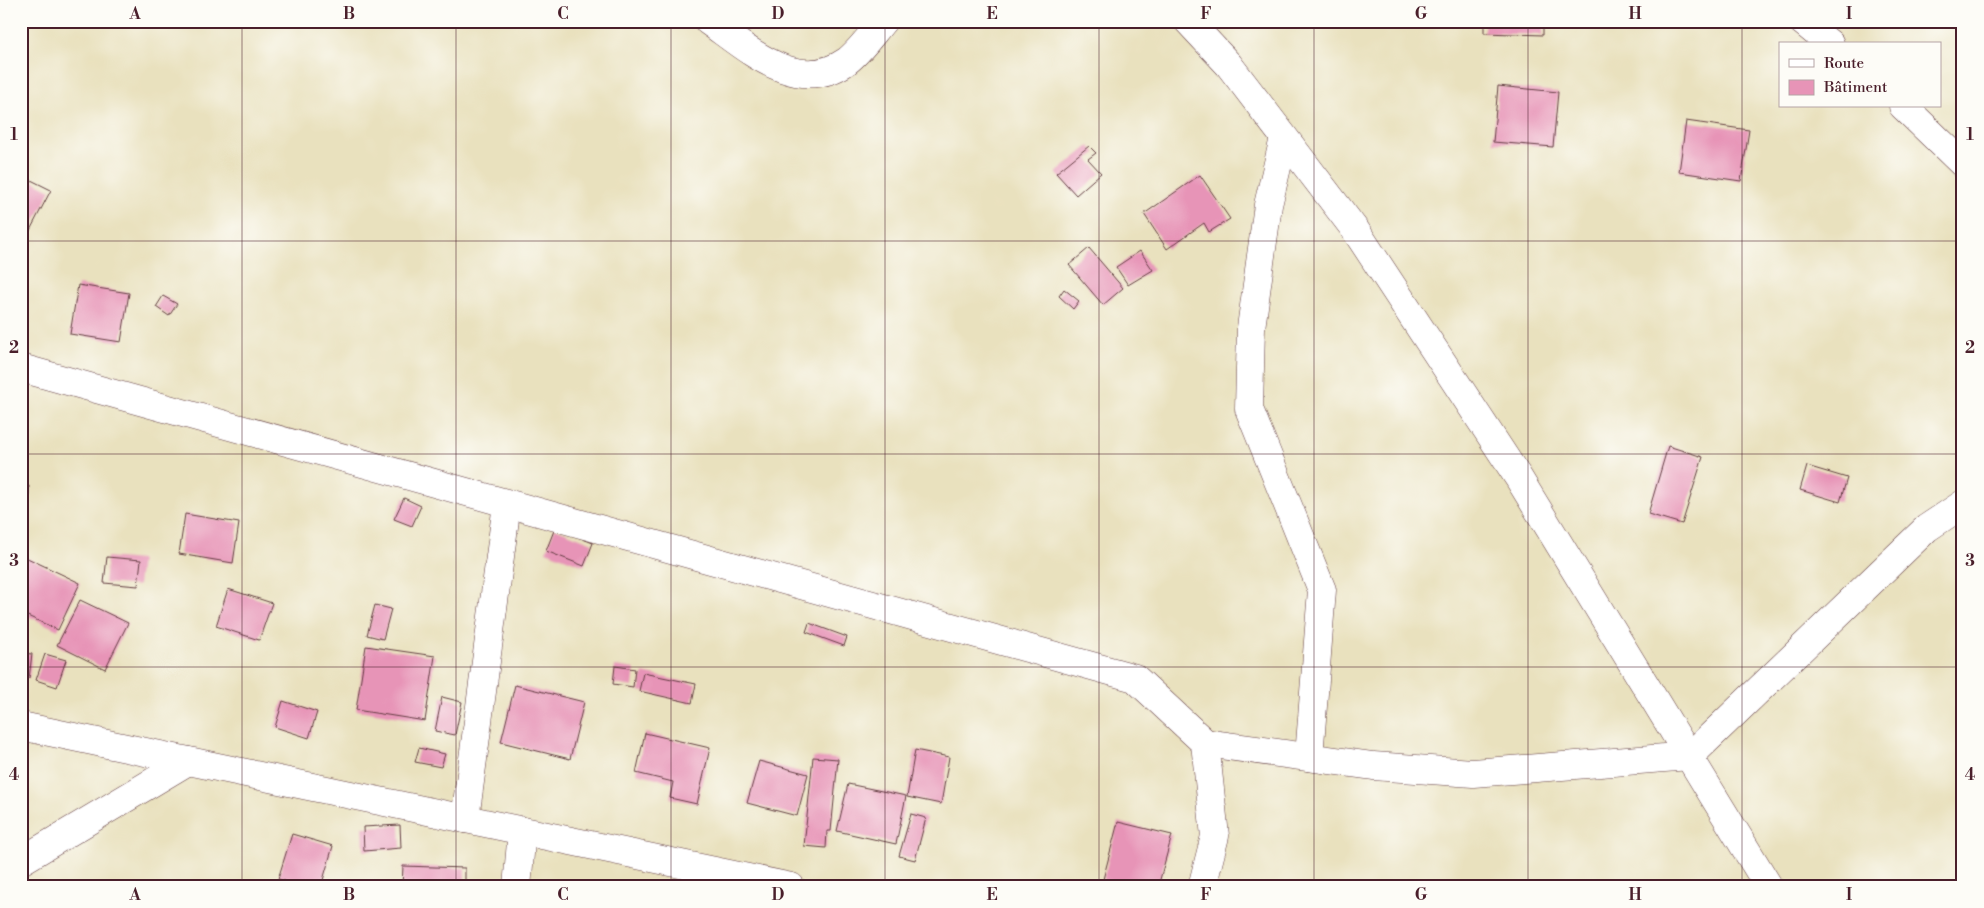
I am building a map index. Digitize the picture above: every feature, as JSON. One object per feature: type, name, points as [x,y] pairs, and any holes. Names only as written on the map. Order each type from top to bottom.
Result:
[{"type":"main road","points":[[708,21],[764,60],[791,72],[821,74],[847,60],[883,21]]},
{"type":"main road","points":[[1188,21],[1228,65],[1372,255],[1518,478],[1690,756],[1765,885]]},
{"type":"main road","points":[[1802,21],[1828,42]]},
{"type":"main road","points":[[1904,108],[1963,164]]},
{"type":"main road","points":[[1284,138],[1268,205],[1251,328],[1249,409],[1322,590],[1309,757]]},
{"type":"main road","points":[[21,368],[1135,678],[1205,742],[1373,766],[1473,772],[1690,756],[1927,528],[1963,504]]},
{"type":"main road","points":[[465,819],[507,504]]},
{"type":"main road","points":[[21,726],[791,887]]},
{"type":"main road","points":[[1202,887],[1215,836],[1205,742]]},
{"type":"main road","points":[[21,861],[188,761]]},
{"type":"main road","points":[[517,887],[522,831]]},
{"type":"building","points":[[1484,21],[1543,21],[1543,35],[1484,33]]},
{"type":"building","points":[[1498,86],[1558,92],[1553,147],[1493,142]]},
{"type":"building","points":[[1686,121],[1749,130],[1741,181],[1679,172]]},
{"type":"building","points":[[1089,146],[1096,153],[1088,159],[1101,173],[1076,195],[1056,173]]},
{"type":"building","points":[[21,175],[51,190],[27,236],[21,233]]},
{"type":"building","points":[[1200,175],[1230,219],[1209,232],[1204,223],[1167,249],[1144,214]]},
{"type":"building","points":[[1089,248],[1123,288],[1103,305],[1069,265]]},
{"type":"building","points":[[1140,251],[1153,270],[1128,285],[1116,267]]},
{"type":"building","points":[[78,285],[129,293],[121,342],[70,334]]},
{"type":"building","points":[[1064,289],[1079,301],[1073,309],[1059,296]]},
{"type":"building","points":[[163,296],[177,304],[169,316],[156,307]]},
{"type":"building","points":[[1668,446],[1703,457],[1682,524],[1648,514]]},
{"type":"building","points":[[1807,466],[1847,478],[1840,502],[1800,490]]},
{"type":"building","points":[[21,486],[29,486],[28,528],[21,528]]},
{"type":"building","points":[[404,498],[421,506],[412,526],[394,519]]},
{"type":"building","points":[[185,514],[239,523],[233,563],[179,554]]},
{"type":"building","points":[[555,528],[593,543],[584,566],[546,551]]},
{"type":"building","points":[[21,555],[80,583],[58,630],[21,613]]},
{"type":"building","points":[[107,557],[141,560],[138,586],[104,583]]},
{"type":"building","points":[[228,589],[272,603],[259,640],[216,626]]},
{"type":"building","points":[[80,600],[128,623],[105,669],[57,645]]},
{"type":"building","points":[[375,605],[391,609],[383,639],[367,635]]},
{"type":"building","points":[[809,623],[847,637],[844,646],[806,632]]},
{"type":"building","points":[[366,646],[435,656],[425,721],[356,710]]},
{"type":"building","points":[[21,653],[32,654],[29,678],[21,677]]},
{"type":"building","points":[[45,654],[66,660],[57,687],[36,680]]},
{"type":"building","points":[[615,666],[635,669],[633,687],[613,684]]},
{"type":"building","points":[[643,673],[696,684],[692,703],[639,691]]},
{"type":"building","points":[[515,685],[584,702],[570,759],[501,742]]},
{"type":"building","points":[[442,697],[462,702],[455,735],[435,731]]},
{"type":"building","points":[[283,701],[317,712],[309,738],[275,727]]},
{"type":"building","points":[[645,733],[710,748],[697,804],[670,798],[673,782],[636,773]]},
{"type":"building","points":[[419,748],[445,754],[441,767],[415,762]]},
{"type":"building","points":[[915,750],[949,757],[941,804],[907,797]]},
{"type":"building","points":[[813,757],[838,759],[831,831],[827,831],[826,848],[804,846]]},
{"type":"building","points":[[759,761],[808,774],[797,816],[747,803]]},
{"type":"building","points":[[848,784],[906,796],[896,844],[837,831]]},
{"type":"building","points":[[911,814],[926,818],[915,860],[899,856]]},
{"type":"building","points":[[1118,822],[1172,835],[1158,887],[1101,887]]},
{"type":"building","points":[[400,825],[401,848],[364,851],[363,827]]},
{"type":"building","points":[[292,834],[333,846],[321,887],[304,887],[278,879]]},
{"type":"building","points":[[403,866],[465,868],[465,887],[402,887]]}]
